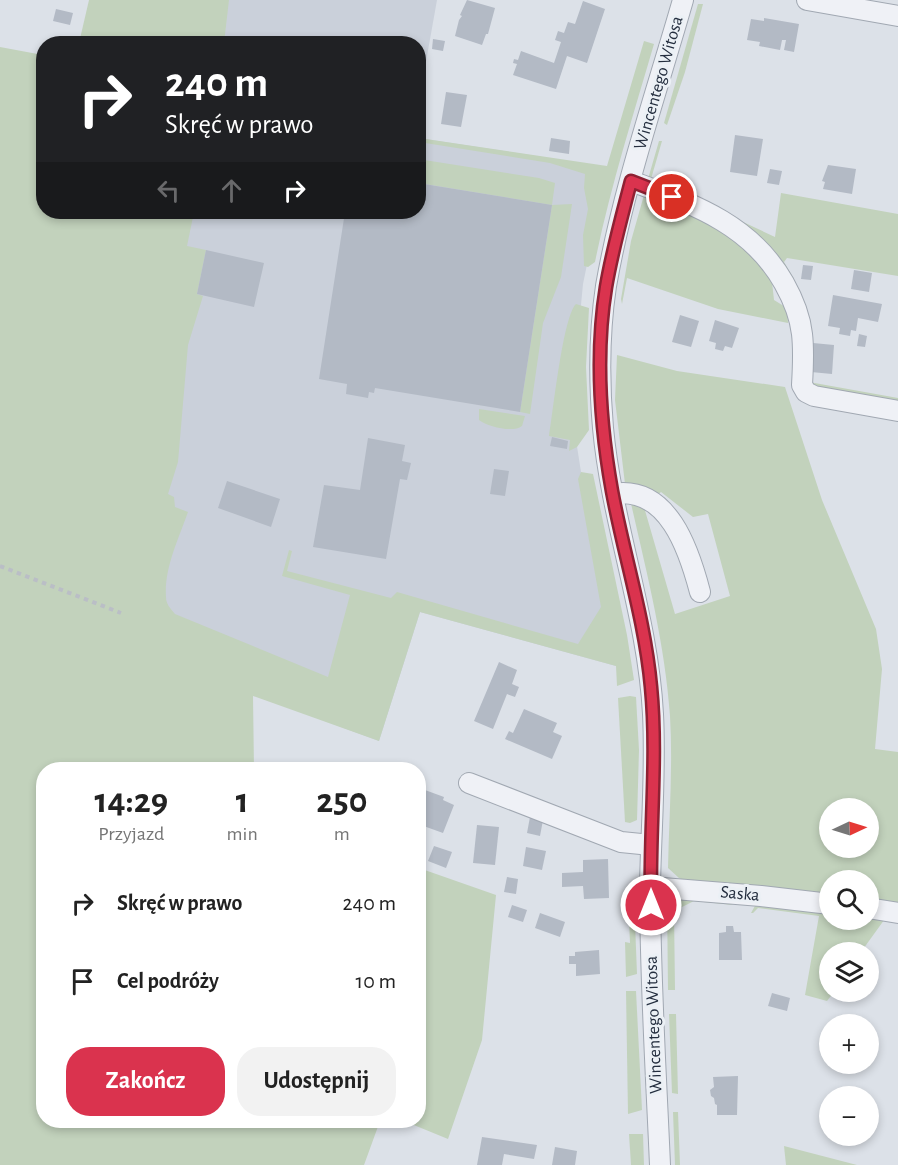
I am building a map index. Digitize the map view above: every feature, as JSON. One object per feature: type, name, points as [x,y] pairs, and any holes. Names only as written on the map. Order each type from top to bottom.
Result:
[{"type":"street","points":[[807,0],[898,16]]},
{"type":"street","name":"Wincentego Witosa","points":[[660,1165],[650,887],[654,739],[651,687],[639,611],[613,494],[603,431],[600,368],[606,288],[631,181],[679,1]]},
{"type":"street","points":[[631,181],[722,219],[765,254],[788,289],[798,315],[802,334],[802,385],[806,392],[814,396],[898,411]]},
{"type":"street","points":[[613,494],[635,493],[665,513],[686,545],[700,592]]},
{"type":"street","points":[[469,783],[621,842],[651,845]]},
{"type":"street","name":"Saska","points":[[650,887],[819,903]]},
{"type":"street","points":[[879,910],[898,913]]},
{"type":"path","points":[[0,566],[121,613]]},
{"type":"shaded area","points":[[218,0],[437,0],[426,62],[426,36],[212,36]]},
{"type":"shaded area","points":[[426,139],[607,167],[583,284],[571,408],[616,666],[420,612],[379,741],[122,646],[182,219],[426,219]]},
{"type":"green space","points":[[89,0],[229,0],[225,36],[81,36]]},
{"type":"green space","points":[[698,4],[703,4],[685,72],[667,125],[664,123]]},
{"type":"green space","points":[[644,41],[654,44],[615,179],[595,262],[588,267],[584,266],[583,235],[588,209],[584,188],[585,174],[550,163],[426,143],[426,139],[607,166]]},
{"type":"green space","points":[[0,47],[36,54],[36,219],[193,219],[187,246],[206,250],[197,294],[203,296],[188,345],[178,462],[168,494],[174,497],[175,507],[188,512],[167,575],[166,599],[175,614],[328,677],[350,595],[282,576],[289,550],[292,551],[287,571],[391,598],[397,592],[578,644],[601,607],[578,479],[581,472],[593,474],[627,635],[634,680],[617,686],[616,666],[420,612],[379,741],[253,696],[254,762],[36,762],[36,1128],[377,1128],[364,1165],[0,1165]]},
{"type":"green space","points":[[659,141],[662,141],[651,179],[775,237],[781,193],[898,214],[898,276],[787,258],[784,262],[794,279],[791,279],[648,179]]},
{"type":"green space","points":[[426,160],[539,178],[555,183],[552,205],[426,184]]},
{"type":"green space","points":[[644,195],[695,211],[760,256],[772,282],[774,300],[787,308],[788,323],[718,309],[627,278],[622,304],[631,241]]},
{"type":"green space","points":[[572,204],[561,277],[543,323],[530,414],[520,412],[552,205]]},
{"type":"green space","points":[[576,304],[589,308],[586,367],[589,430],[577,447],[569,451],[570,440],[549,436],[563,345],[571,312]]},
{"type":"green space","points":[[617,355],[677,371],[785,387],[822,500],[876,629],[882,669],[875,749],[898,752],[898,906],[879,903],[879,870],[819,870],[819,896],[695,885],[679,878],[668,868],[671,754],[668,689],[654,607],[630,499],[644,507],[675,614],[730,596],[708,514],[693,517],[661,492],[655,497],[637,484],[625,484],[615,400]]},
{"type":"green space","points":[[809,382],[898,398],[898,404],[826,391]]},
{"type":"green space","points":[[479,409],[525,416],[522,426],[518,428],[500,428],[479,420]]},
{"type":"green space","points":[[636,697],[639,750],[637,820],[630,823],[625,822],[618,698]]},
{"type":"green space","points":[[426,870],[496,895],[482,1040],[448,1139],[421,1128],[426,1128]]},
{"type":"green space","points":[[667,899],[725,902],[733,905],[694,901],[674,911],[675,990],[668,990]]},
{"type":"green space","points":[[756,904],[819,909],[819,916],[758,908],[751,913]]},
{"type":"green space","points":[[879,915],[887,916],[879,927]]},
{"type":"green space","points":[[819,916],[819,930],[877,930],[868,942],[819,942],[819,999],[805,995]]},
{"type":"green space","points":[[629,920],[635,923],[637,974],[626,977],[625,942],[630,943]]},
{"type":"green space","points":[[626,991],[636,991],[642,1110],[628,1114]]},
{"type":"green space","points":[[669,1014],[676,1014],[678,1094],[672,1093]]},
{"type":"green space","points":[[673,1112],[678,1112],[680,1165],[675,1165]]},
{"type":"green space","points":[[629,1134],[643,1134],[644,1165],[631,1165]]},
{"type":"green space","points":[[784,1146],[857,1165],[786,1165]]},
{"type":"building","points":[[467,0],[495,8],[488,34],[482,45],[455,36],[462,16],[460,15]]},
{"type":"building","points":[[583,1],[605,9],[587,63],[567,56],[556,89],[513,75],[517,64],[513,63],[514,59],[518,60],[521,51],[554,63],[561,42],[555,40],[558,31],[564,33],[568,22],[575,24]]},
{"type":"building","points":[[56,9],[73,13],[70,25],[53,21]]},
{"type":"building","points":[[764,18],[799,24],[794,52],[784,50],[786,40],[782,40],[780,50],[759,46],[760,42],[747,40],[751,19],[764,21]]},
{"type":"building","points":[[433,39],[445,41],[443,51],[432,49]]},
{"type":"building","points":[[446,92],[467,95],[461,127],[441,124]]},
{"type":"building","points":[[735,135],[763,139],[757,176],[730,172]]},
{"type":"building","points":[[551,138],[570,141],[569,154],[549,151]]},
{"type":"building","points":[[828,165],[856,169],[852,194],[823,189],[825,182],[822,181]]},
{"type":"building","points":[[770,169],[782,171],[779,185],[767,183]]},
{"type":"building","points":[[426,184],[552,205],[520,412],[375,388],[374,393],[369,392],[368,398],[346,394],[347,384],[319,379],[344,219],[426,219]]},
{"type":"building","points":[[206,250],[264,263],[254,307],[197,294]]},
{"type":"building","points":[[803,265],[813,266],[811,280],[801,279]]},
{"type":"building","points":[[854,270],[872,273],[869,292],[851,289]]},
{"type":"building","points":[[833,295],[882,304],[878,322],[858,318],[856,331],[851,330],[850,336],[839,334],[840,328],[828,326]]},
{"type":"building","points":[[680,315],[699,321],[691,347],[672,342]]},
{"type":"building","points":[[715,320],[739,328],[732,348],[725,346],[723,351],[715,349],[716,343],[709,341]]},
{"type":"building","points":[[859,334],[867,336],[865,347],[857,346]]},
{"type":"building","points":[[813,343],[834,345],[832,374],[811,372]]},
{"type":"building","points":[[552,437],[568,441],[567,449],[550,446]]},
{"type":"building","points":[[368,438],[405,445],[402,461],[411,463],[407,480],[400,479],[386,559],[313,547],[324,485],[360,490]]},
{"type":"building","points":[[494,469],[509,471],[505,496],[490,494]]},
{"type":"building","points":[[227,481],[280,499],[271,527],[218,508]]},
{"type":"building","points":[[499,662],[517,670],[512,684],[519,687],[515,697],[507,694],[493,729],[474,721]]},
{"type":"building","points":[[524,709],[557,723],[553,732],[562,736],[552,759],[505,739],[509,731],[513,733]]},
{"type":"building","points":[[426,790],[444,797],[443,800],[454,805],[443,833],[426,827]]},
{"type":"building","points":[[530,817],[543,820],[540,836],[527,833]]},
{"type":"building","points":[[477,825],[499,827],[495,865],[473,863]]},
{"type":"building","points":[[434,846],[452,852],[446,868],[428,861]]},
{"type":"building","points":[[526,847],[546,851],[542,870],[523,866]]},
{"type":"building","points":[[608,859],[609,898],[584,899],[583,886],[562,887],[562,873],[583,872],[583,860]]},
{"type":"building","points":[[507,877],[518,879],[516,894],[504,892]]},
{"type":"building","points":[[512,905],[527,910],[523,922],[508,917]]},
{"type":"building","points":[[540,913],[565,922],[560,937],[535,928]]},
{"type":"building","points":[[726,926],[733,926],[734,932],[741,932],[742,960],[719,960],[719,933],[726,932]]},
{"type":"building","points":[[599,950],[600,974],[576,976],[576,964],[569,964],[569,956],[575,956],[575,952]]},
{"type":"building","points":[[772,993],[790,998],[787,1011],[768,1006]]},
{"type":"building","points":[[738,1076],[737,1115],[717,1115],[717,1105],[710,1090],[714,1087],[713,1077]]},
{"type":"building","points":[[482,1137],[537,1145],[534,1159],[504,1154],[502,1165],[477,1165]]},
{"type":"building","points":[[555,1147],[577,1151],[575,1165],[552,1165]]},
{"type":"route","points":[[651,905],[654,750],[651,687],[635,592],[609,473],[603,431],[600,368],[606,288],[631,181],[672,197]]}]
